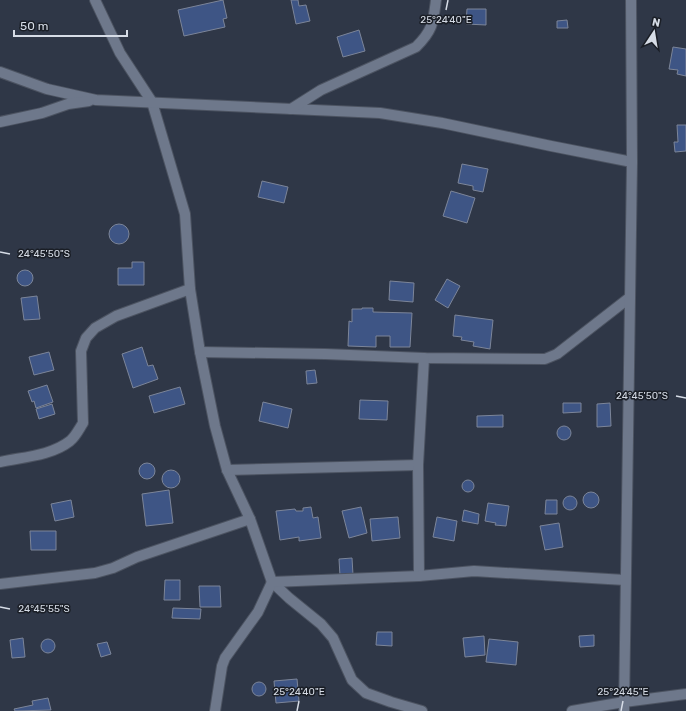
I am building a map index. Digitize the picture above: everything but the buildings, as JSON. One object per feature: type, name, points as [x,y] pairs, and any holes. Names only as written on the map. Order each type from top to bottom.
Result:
[{"type":"street","points":[[95,0],[120,53],[152,102],[185,214],[190,289],[200,352],[215,426],[227,470],[250,519],[272,582],[321,624],[329,633],[333,638],[352,680],[366,693],[422,711]]},
{"type":"street","points":[[291,109],[321,90],[416,48],[427,37],[432,26],[436,0]]},
{"type":"street","points":[[624,707],[632,162],[631,0]]},
{"type":"street","points":[[0,72],[47,89],[96,100]]},
{"type":"street","points":[[0,122],[42,113],[68,104],[96,100],[380,113],[442,123],[632,162]]},
{"type":"street","points":[[0,462],[50,452],[70,441],[78,432],[83,423],[81,351],[86,338],[95,328],[116,316],[190,289]]},
{"type":"street","points":[[200,352],[325,354],[424,358],[545,359],[557,354],[630,298]]},
{"type":"street","points":[[419,576],[418,464],[424,358]]},
{"type":"street","points":[[227,470],[418,464]]},
{"type":"street","points":[[0,584],[95,573],[250,519]]},
{"type":"street","points":[[272,582],[419,576],[474,571],[625,580]]},
{"type":"street","points":[[214,711],[222,666],[225,658],[258,612],[272,582]]},
{"type":"street","points":[[572,711],[624,707],[686,694]]}]
